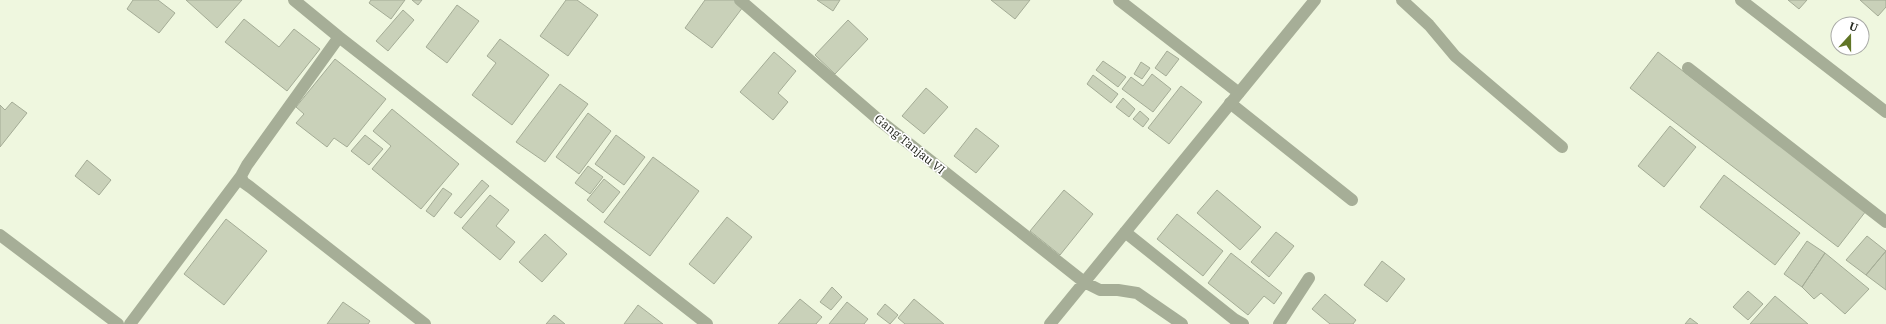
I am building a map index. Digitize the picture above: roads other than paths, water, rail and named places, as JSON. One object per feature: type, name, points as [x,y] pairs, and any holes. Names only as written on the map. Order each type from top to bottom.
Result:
[{"type":"street","points":[[294,0],[339,38],[707,324]]},
{"type":"street","name":"Gang Tanjau VI","points":[[740,0],[879,120],[1084,282],[1100,290],[1118,290],[1137,293],[1182,324]]},
{"type":"street","points":[[1119,0],[1239,93]]},
{"type":"street","points":[[1050,324],[1315,0]]},
{"type":"street","points":[[1402,0],[1429,25],[1455,56],[1562,147]]},
{"type":"street","points":[[1741,0],[1886,112]]},
{"type":"street","points":[[130,324],[241,176],[339,38]]},
{"type":"street","points":[[1688,68],[1886,222]]},
{"type":"street","points":[[1230,103],[1352,200]]},
{"type":"street","points":[[241,176],[243,182],[425,324]]},
{"type":"street","points":[[1126,232],[1234,319],[1243,324]]},
{"type":"street","points":[[0,235],[118,324]]},
{"type":"street","points":[[1280,324],[1308,278]]}]
